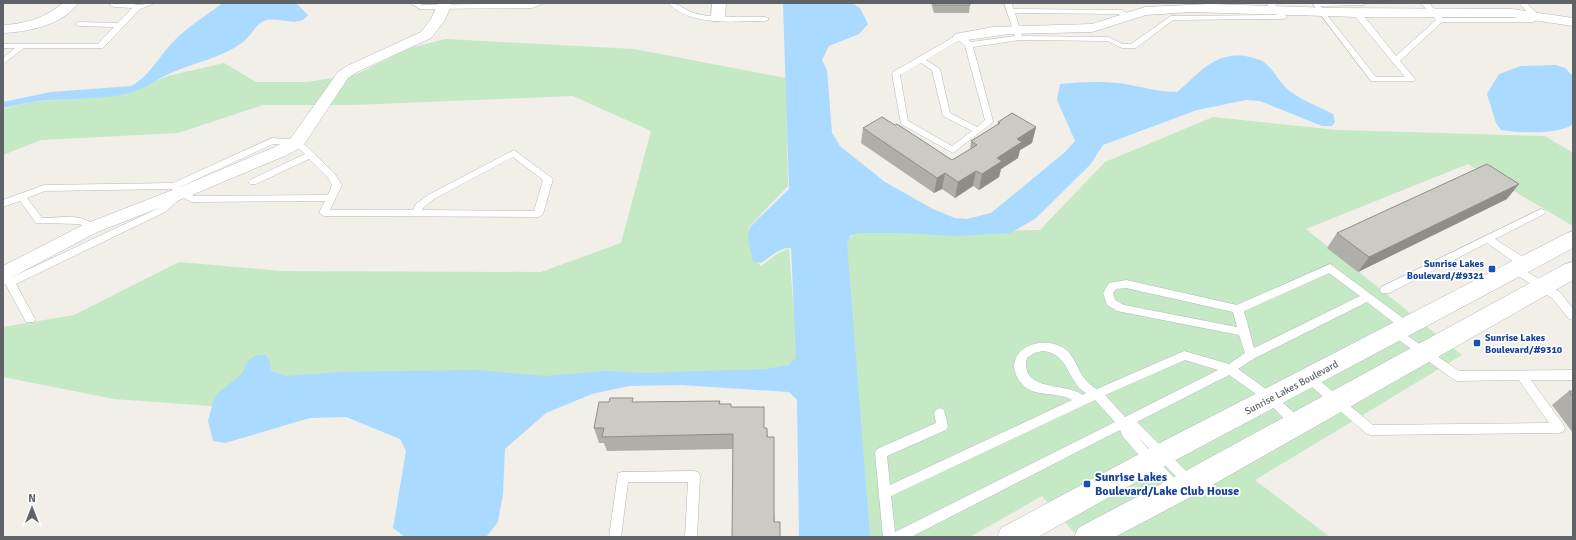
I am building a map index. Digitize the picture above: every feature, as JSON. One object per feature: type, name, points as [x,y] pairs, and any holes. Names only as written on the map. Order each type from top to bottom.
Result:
[{"type":"street","points":[[3,29],[32,25],[63,10],[71,3]]},
{"type":"street","points":[[718,18],[719,3]]},
{"type":"street","points":[[5,279],[91,228],[177,189],[280,151],[297,142],[343,75],[352,69],[426,35],[438,20],[444,5]]},
{"type":"street","points":[[964,41],[978,32],[1018,34],[1094,27],[1150,10],[1274,6],[1321,12],[1360,8],[1433,12],[1512,13],[1534,15],[1573,22]]},
{"type":"street","name":"Sunrise Lakes Boulevard","points":[[1011,537],[1270,398],[1573,239]]},
{"type":"street","points":[[1088,537],[1425,353],[1573,270]]},
{"type":"lane","points":[[115,3],[114,5],[130,5],[137,7]]},
{"type":"lane","points":[[3,46],[100,46],[137,7],[151,3]]},
{"type":"lane","points":[[414,3],[420,7],[444,5],[532,6],[540,3]]},
{"type":"lane","points":[[672,3],[691,15],[718,18],[765,19]]},
{"type":"lane","points":[[1523,3],[1534,15]]},
{"type":"lane","points":[[1130,17],[1119,12],[1009,7],[1018,34],[1108,39],[1122,46],[1133,46],[1167,10]]},
{"type":"lane","points":[[1321,12],[1374,79],[1411,79],[1396,61],[1360,8]]},
{"type":"lane","points":[[1396,61],[1433,12]]},
{"type":"lane","points":[[79,24],[120,25]]},
{"type":"lane","points":[[964,41],[989,121],[953,150],[904,122],[896,74],[921,60],[964,41]]},
{"type":"lane","points":[[3,62],[22,46]]},
{"type":"lane","points":[[921,60],[936,69],[946,114],[977,130]]},
{"type":"lane","points":[[297,142],[332,176],[337,185],[324,212],[417,213],[538,214],[548,178],[514,153],[431,197],[419,206],[417,213]]},
{"type":"lane","points":[[253,182],[311,155]]},
{"type":"lane","points":[[3,204],[44,188],[177,189],[192,199],[331,198]]},
{"type":"lane","points":[[30,319],[5,279],[162,210],[177,189]]},
{"type":"lane","points":[[21,196],[39,221],[82,221],[91,228]]},
{"type":"lane","points":[[1385,290],[1541,212]]},
{"type":"lane","points":[[1487,239],[1556,295],[1573,316]]},
{"type":"lane","points":[[1243,332],[1121,308],[1111,302],[1108,293],[1113,286],[1126,284],[1238,308],[1330,268],[1368,297],[1425,353],[1457,376],[1573,374]]},
{"type":"lane","points":[[898,537],[1230,369],[1251,355],[1368,297]]},
{"type":"lane","points":[[1238,308],[1243,332],[1251,355]]},
{"type":"lane","points":[[1082,401],[1070,393],[1040,388],[1029,384],[1022,373],[1020,363],[1024,354],[1032,349],[1046,347],[1057,350],[1068,357],[1080,383],[1096,394],[1123,423],[1127,433],[1157,458],[1183,486]]},
{"type":"lane","points":[[885,493],[1096,394],[1184,355],[1230,369],[1270,398],[1297,423]]},
{"type":"lane","points":[[1309,378],[1371,430],[1559,428],[1522,375]]},
{"type":"lane","points":[[889,537],[881,453],[942,426],[940,413]]},
{"type":"lane","points":[[615,537],[622,477],[694,476],[691,537]]},
{"type":"green space","points":[[446,39],[634,49],[786,78],[788,186],[749,227],[752,256],[761,266],[774,256],[789,248],[794,315],[851,315],[846,240],[858,232],[1040,230],[1105,162],[1213,117],[1338,130],[1545,136],[1573,153],[1573,226],[1468,164],[1306,229],[1462,355],[1255,480],[1330,537],[1078,537],[1042,496],[970,537],[870,537],[847,326],[800,370],[225,407],[114,399],[3,377],[3,327],[74,315],[179,262],[282,271],[541,272],[621,243],[651,131],[573,96],[354,105],[263,105],[178,133],[41,140],[3,155],[3,109],[31,102],[123,94],[168,76],[224,63],[256,82],[307,82],[357,74],[410,48]]},
{"type":"water","points":[[223,3],[296,3],[308,15],[304,19],[292,22],[267,20],[262,22],[245,40],[226,52],[180,69],[130,93],[96,98],[50,100],[3,108],[3,102],[51,92],[131,86],[138,82],[150,70],[178,37],[194,23]]},
{"type":"water","points":[[783,3],[852,3],[860,8],[868,24],[859,34],[829,46],[822,60],[827,70],[832,133],[840,146],[885,182],[933,209],[955,218],[967,219],[991,213],[1064,153],[1075,141],[1057,100],[1060,84],[1109,82],[1177,92],[1215,61],[1224,57],[1245,56],[1258,59],[1265,63],[1271,68],[1285,87],[1302,99],[1333,114],[1335,122],[1332,126],[1322,126],[1260,101],[1246,100],[1197,110],[1103,145],[1090,165],[1035,219],[1010,233],[956,236],[901,233],[859,233],[850,236],[847,243],[870,537],[799,537],[797,400],[789,392],[681,385],[629,386],[592,394],[546,413],[505,449],[503,494],[498,522],[486,537],[405,537],[393,528],[406,451],[400,439],[346,417],[310,418],[225,443],[213,441],[208,421],[213,402],[218,393],[242,374],[248,360],[257,355],[266,355],[270,362],[271,371],[286,376],[340,372],[477,370],[545,376],[605,371],[645,373],[765,369],[789,365],[796,357],[791,248],[779,251],[761,263],[753,261],[748,237],[750,227],[789,189]]},
{"type":"water","points":[[1556,65],[1565,68],[1573,76],[1573,124],[1567,128],[1549,132],[1517,132],[1501,130],[1496,123],[1487,94],[1499,74],[1521,66]]},
{"type":"building","points":[[934,3],[970,3],[970,5],[935,5]]},
{"type":"building","points":[[1012,113],[1036,127],[1017,139],[1022,142],[997,158],[1002,161],[982,174],[976,171],[958,182],[945,173],[937,178],[863,128],[882,117],[895,125],[897,124],[952,160],[977,145],[971,141],[1000,123],[998,122]]},
{"type":"building","points":[[1487,164],[1519,184],[1369,257],[1337,233]]},
{"type":"building","points":[[610,398],[633,398],[632,402],[720,401],[719,404],[731,404],[731,407],[764,407],[764,428],[767,428],[767,437],[774,437],[774,522],[780,522],[780,537],[732,537],[733,434],[602,437],[604,428],[594,428],[599,402],[609,402]]},
{"type":"place","name":"Sunrise Lakes Boulevard/#9321","points":[[1492,269]]},
{"type":"place","name":"Sunrise Lakes Boulevard/#9310","points":[[1477,343]]},
{"type":"place","name":"Sunrise Lakes Boulevard/Lake Club House","points":[[1087,484]]}]
